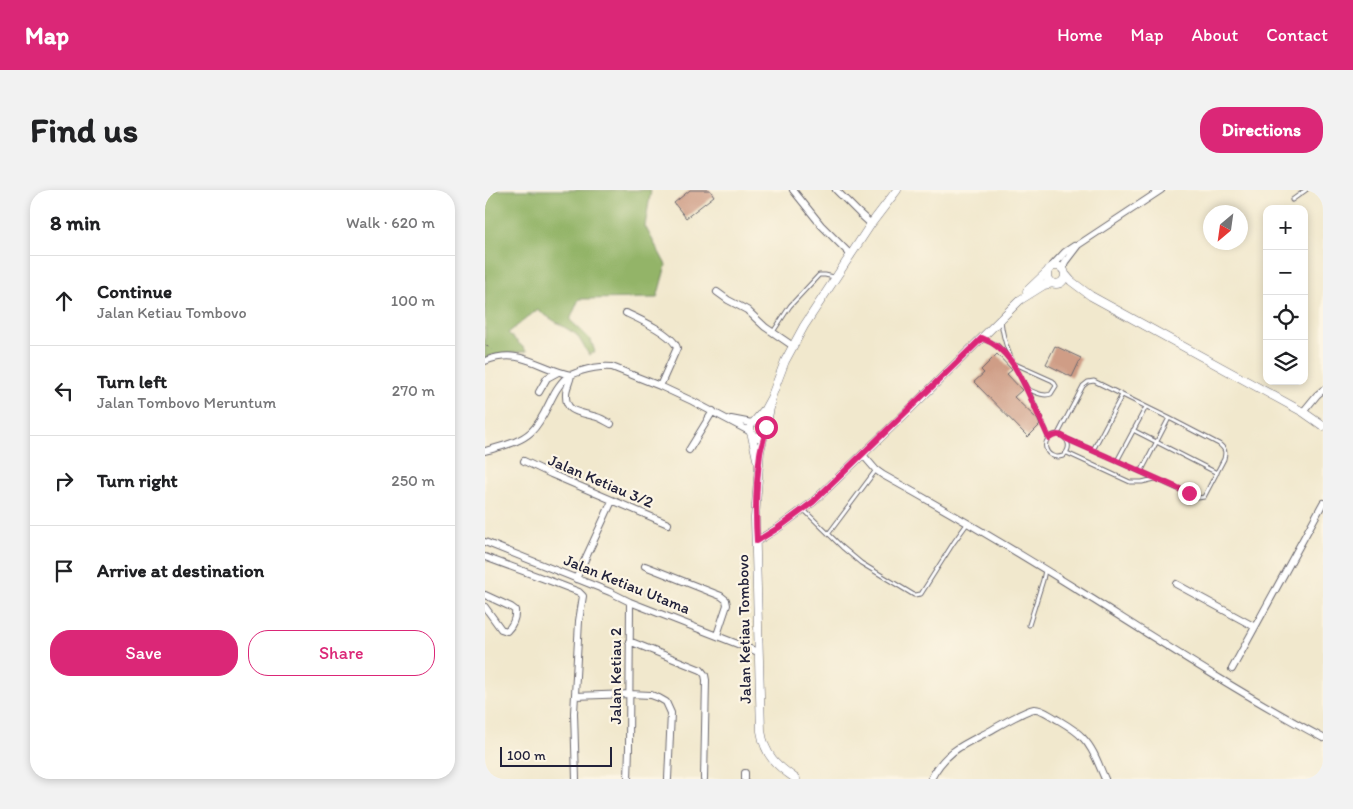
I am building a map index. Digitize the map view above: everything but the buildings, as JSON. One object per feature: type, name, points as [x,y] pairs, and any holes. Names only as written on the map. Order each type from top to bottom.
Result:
[{"type":"street","points":[[793,190],[821,225],[851,255]]},
{"type":"street","points":[[836,190],[871,224]]},
{"type":"street","name":"Jalan Ketiau Tombovo","points":[[753,422],[765,410],[785,362],[804,326],[871,224],[897,190]]},
{"type":"street","points":[[1020,300],[1043,285],[1063,280],[1065,262],[1078,245],[1161,190]]},
{"type":"street","points":[[757,541],[813,502],[1001,320],[1065,252],[1072,246],[1078,245]]},
{"type":"street","points":[[1049,269],[1059,266],[1075,285],[1091,296],[1303,412],[1323,426]]},
{"type":"street","points":[[1049,269],[1047,277],[1056,283],[1091,296]]},
{"type":"street","points":[[717,292],[747,310],[765,327],[793,346]]},
{"type":"street","points":[[626,313],[654,327],[676,343],[677,348],[660,386]]},
{"type":"street","points":[[485,361],[502,356],[518,356],[558,372],[571,375]]},
{"type":"street","points":[[485,451],[518,440],[530,433],[562,382],[571,375],[597,367],[612,367],[660,386],[723,416],[757,438],[765,431],[761,421],[737,420],[723,416]]},
{"type":"street","points":[[539,392],[547,378],[558,372]]},
{"type":"street","points":[[571,375],[566,392],[566,399],[571,408],[611,424]]},
{"type":"street","points":[[1303,412],[1323,390]]},
{"type":"street","name":"Jalan Ketiau Tombovo","points":[[771,398],[771,406],[760,451],[755,518],[760,715],[763,743],[768,754],[796,779]]},
{"type":"street","points":[[689,450],[713,411]]},
{"type":"street","points":[[751,433],[749,426],[753,422]]},
{"type":"street","name":"Jalan Ketiau Tombovo","points":[[751,433],[759,464]]},
{"type":"street","points":[[863,455],[883,475],[968,523],[1207,671],[1323,738]]},
{"type":"street","name":"Jalan Ketiau 3/2","points":[[524,462],[668,524]]},
{"type":"street","points":[[576,579],[612,501]]},
{"type":"street","points":[[1232,668],[1323,503]]},
{"type":"street","name":"Jalan Ketiau Utama","points":[[485,542],[758,652]]},
{"type":"street","points":[[485,557],[579,592],[583,596],[579,621],[575,696],[576,779]]},
{"type":"street","points":[[645,566],[721,596],[726,600],[727,605],[717,636]]},
{"type":"street","points":[[1176,584],[1255,627]]},
{"type":"street","points":[[485,596],[515,610],[516,614],[511,628],[507,631],[501,629],[485,607]]},
{"type":"street","name":"Jalan Ketiau 2","points":[[628,779],[630,602]]},
{"type":"street","points":[[629,640],[701,670],[705,675],[704,779]]},
{"type":"street","points":[[575,696],[651,695],[666,702],[671,713],[669,779]]},
{"type":"street","points":[[931,779],[939,765],[956,748],[1035,709],[1044,712],[1069,727],[1083,738],[1092,751],[1105,779]]},
{"type":"lane","points":[[1292,200],[1305,190]]},
{"type":"lane","points":[[773,332],[790,306],[819,275],[836,277]]},
{"type":"lane","points":[[1001,320],[1004,341],[1012,361],[1049,438]]},
{"type":"lane","points":[[982,338],[997,345],[1012,361],[1053,381],[1055,386],[1051,394],[1047,396],[1027,389]]},
{"type":"lane","points":[[1058,434],[1085,384],[1094,381],[1219,444],[1226,452],[1205,497],[1197,498],[1058,434],[1053,435],[1046,442],[1047,451],[1050,455],[1059,457],[1067,453],[1069,448],[1067,439]]},
{"type":"lane","points":[[1093,450],[1122,395]]},
{"type":"lane","points":[[1117,461],[1146,407]]},
{"type":"lane","points":[[1141,472],[1169,418]]},
{"type":"lane","points":[[1133,430],[1217,473]]},
{"type":"lane","points":[[1067,453],[1130,482],[1156,479]]},
{"type":"lane","points":[[829,534],[876,470]]},
{"type":"lane","points":[[804,509],[861,563],[915,595],[921,594],[968,523]]},
{"type":"lane","points":[[1029,625],[1045,570]]},
{"type":"path","points":[[485,208],[489,197],[488,190]]},
{"type":"path","points":[[485,345],[502,356]]},
{"type":"green space","points":[[485,190],[651,190],[645,226],[666,265],[657,298],[579,299],[570,320],[591,340],[595,352],[589,355],[577,335],[537,310],[508,333],[527,351],[490,356],[485,360]]},
{"type":"route","points":[[766,427],[761,443],[756,493],[755,518],[757,541],[813,502],[982,338],[997,345],[1011,360],[1027,389],[1049,438],[1058,434],[1189,493]]}]
